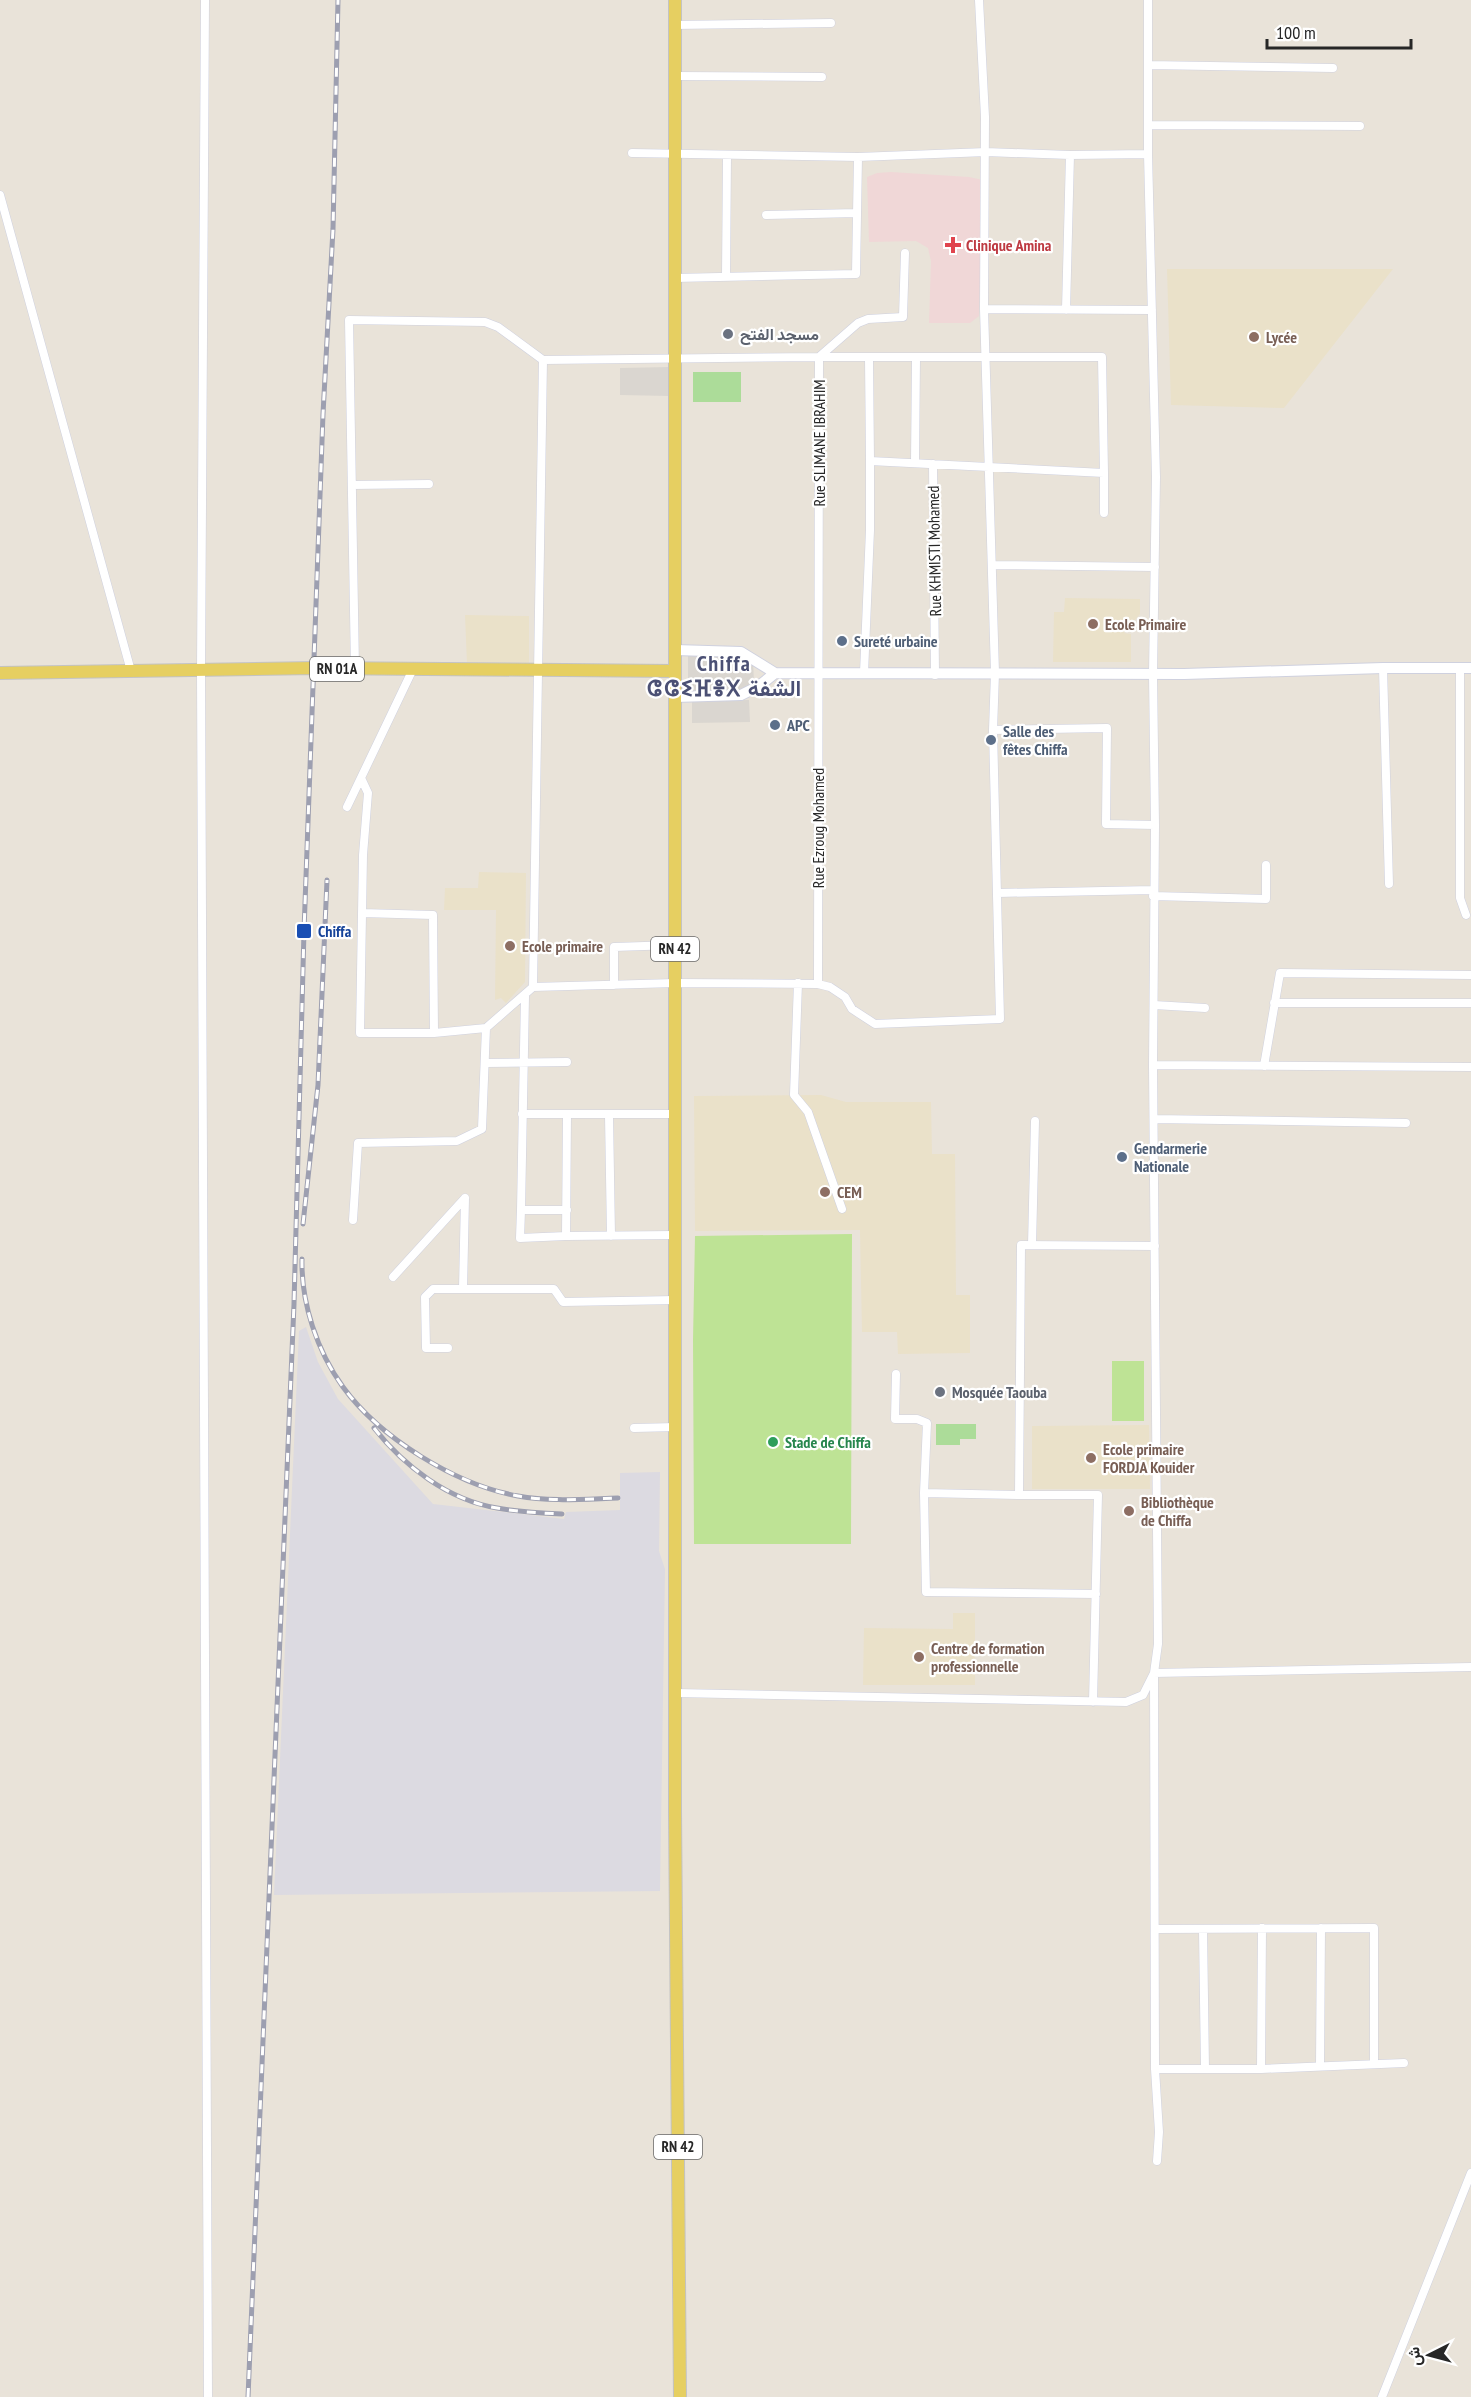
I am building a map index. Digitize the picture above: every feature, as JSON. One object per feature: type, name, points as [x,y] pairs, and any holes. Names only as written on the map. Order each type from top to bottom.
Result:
[{"type":"main road","name":"RN 42","points":[[675,0],[675,1234],[680,2397]]},
{"type":"main road","points":[[675,650],[741,652],[775,673],[1153,674],[1466,668]]},
{"type":"main road","name":"RN 01A","points":[[0,673],[355,669],[540,672],[675,671]]},
{"type":"main road","points":[[675,697],[741,694],[759,686],[775,673]]},
{"type":"street","points":[[205,0],[201,671],[208,2397]]},
{"type":"street","points":[[533,987],[675,983],[818,984],[830,987],[845,997],[852,1008],[875,1024],[1000,1020],[993,730],[995,673],[993,565],[984,309],[986,152],[979,0]]},
{"type":"street","points":[[1148,0],[1148,154],[1156,477],[1153,674],[1155,825],[1153,1065],[1158,1644],[1154,1673],[1155,2069],[1159,2132],[1157,2162]]},
{"type":"street","points":[[674,24],[831,23]]},
{"type":"street","points":[[1148,65],[1333,68]]},
{"type":"street","points":[[674,76],[822,77]]},
{"type":"street","points":[[1148,125],[1360,126]]},
{"type":"street","points":[[632,153],[858,158],[986,152],[1070,155],[1148,154]]},
{"type":"street","points":[[726,277],[727,155]]},
{"type":"street","points":[[1066,310],[1070,155]]},
{"type":"street","points":[[675,278],[856,274],[858,158]]},
{"type":"street","points":[[0,195],[131,671]]},
{"type":"street","points":[[766,214],[857,213]]},
{"type":"street","points":[[819,357],[858,323],[903,316],[905,253]]},
{"type":"street","points":[[984,309],[1152,310]]},
{"type":"street","points":[[355,669],[349,320],[485,322],[498,327],[543,360],[540,672],[533,987],[486,1028],[434,1033],[360,1033],[363,855],[368,793],[361,778]]},
{"type":"street","points":[[819,357],[1102,357],[1104,513]]},
{"type":"street","name":"Rue SLIMANE IBRAHIM","points":[[543,360],[819,357],[818,672]]},
{"type":"street","points":[[864,673],[870,530],[869,358]]},
{"type":"street","points":[[915,463],[916,358]]},
{"type":"street","points":[[870,462],[1104,473]]},
{"type":"street","name":"Rue KHMISTI Mohamed","points":[[933,464],[935,675]]},
{"type":"street","points":[[352,485],[429,484]]},
{"type":"street","points":[[993,565],[1155,567]]},
{"type":"street","points":[[1383,668],[1389,884]]},
{"type":"street","points":[[1466,668],[1460,898],[1466,915]]},
{"type":"street","points":[[347,807],[413,669]]},
{"type":"street","name":"Rue Ezroug Mohamed","points":[[818,672],[818,984]]},
{"type":"street","points":[[993,730],[1107,728],[1106,824],[1155,825]]},
{"type":"street","points":[[998,893],[1153,893],[1266,899],[1266,865]]},
{"type":"street","points":[[362,913],[433,915],[434,1033]]},
{"type":"street","points":[[614,985],[614,947],[675,945]]},
{"type":"street","points":[[1264,1066],[1280,973],[1471,975]]},
{"type":"street","points":[[798,983],[794,1095],[808,1113],[842,1209]]},
{"type":"street","points":[[525,996],[520,1238],[675,1234]]},
{"type":"street","points":[[1274,1003],[1471,1003]]},
{"type":"street","points":[[1154,1005],[1205,1008]]},
{"type":"street","points":[[353,1220],[357,1143],[458,1141],[482,1129],[486,1028]]},
{"type":"street","points":[[485,1063],[567,1062]]},
{"type":"street","points":[[1153,1065],[1471,1067]]},
{"type":"street","points":[[522,1114],[675,1114]]},
{"type":"street","points":[[566,1236],[567,1114]]},
{"type":"street","points":[[609,1115],[611,1236]]},
{"type":"street","points":[[1154,1119],[1406,1124]]},
{"type":"street","points":[[1032,1245],[1035,1121]]},
{"type":"street","points":[[393,1277],[465,1198],[463,1289]]},
{"type":"street","points":[[521,1210],[567,1210]]},
{"type":"street","points":[[1019,1495],[1021,1245],[1155,1246]]},
{"type":"street","points":[[448,1348],[426,1348],[425,1297],[433,1289],[554,1289],[563,1302],[676,1300]]},
{"type":"street","points":[[896,1374],[895,1419],[917,1419],[927,1423],[924,1493],[926,1592],[1096,1594]]},
{"type":"street","points":[[634,1428],[676,1427]]},
{"type":"street","points":[[924,1493],[1098,1495],[1094,1702]]},
{"type":"street","points":[[1154,1673],[1471,1667]]},
{"type":"street","points":[[676,1693],[1126,1702],[1143,1695],[1154,1673]]},
{"type":"street","points":[[1262,1928],[1262,2069]]},
{"type":"street","points":[[1320,2066],[1321,1928]]},
{"type":"street","points":[[1155,1929],[1374,1928],[1374,2063]]},
{"type":"street","points":[[1203,1929],[1204,2069]]},
{"type":"street","points":[[1155,2069],[1262,2069],[1404,2063]]},
{"type":"street","points":[[1382,2397],[1471,2173]]},
{"type":"shaded area","name":"Clinique Amina","points":[[891,172],[983,180],[979,316],[970,323],[929,323],[931,261],[928,248],[916,241],[869,242],[867,177],[877,173]]},
{"type":"shaded area","name":"Lycée","points":[[1167,269],[1393,269],[1284,408],[1171,405]]},
{"type":"shaded area","points":[[670,367],[670,396],[620,395],[620,368]]},
{"type":"shaded area","name":"Ecole Primaire","points":[[1065,598],[1140,599],[1140,614],[1124,633],[1131,634],[1131,662],[1053,662],[1054,612],[1064,612]]},
{"type":"shaded area","points":[[465,615],[529,616],[529,664],[467,664]]},
{"type":"shaded area","points":[[739,654],[753,661],[754,683],[739,691],[688,692],[688,655]]},
{"type":"shaded area","points":[[749,700],[750,722],[692,723],[692,701]]},
{"type":"shaded area","name":"Ecole primaire","points":[[479,872],[526,873],[525,982],[506,1003],[501,998],[495,1000],[496,910],[444,910],[445,888],[478,888]]},
{"type":"shaded area","name":"CEM","points":[[821,1095],[846,1102],[931,1102],[932,1154],[955,1154],[956,1295],[970,1295],[970,1353],[898,1354],[897,1332],[862,1332],[860,1230],[695,1231],[694,1096]]},
{"type":"shaded area","points":[[306,1327],[318,1362],[338,1399],[433,1504],[564,1519],[566,1512],[620,1510],[620,1473],[660,1472],[659,1551],[665,1569],[660,1891],[274,1895],[299,1331]]},
{"type":"shaded area","name":"Ecole primaire FORDJA Kouider","points":[[1149,1425],[1150,1489],[1032,1489],[1032,1426]]},
{"type":"shaded area","name":"Centre de formation professionnelle","points":[[953,1613],[975,1613],[975,1685],[863,1685],[864,1628],[953,1629]]},
{"type":"green space","points":[[693,372],[741,372],[741,402],[693,402]]},
{"type":"green space","name":"Stade de Chiffa","points":[[852,1234],[851,1544],[694,1544],[695,1236]]},
{"type":"green space","points":[[1112,1361],[1144,1361],[1144,1421],[1112,1421]]},
{"type":"green space","points":[[936,1424],[976,1424],[976,1439],[960,1439],[960,1445],[936,1445]]},
{"type":"railway","points":[[248,2397],[294,1304],[304,931],[323,414],[333,229],[338,0]]},
{"type":"railway","points":[[303,1224],[318,1085],[327,880]]},
{"type":"railway","points":[[302,1259],[304,1292],[312,1326],[325,1358],[343,1387],[359,1406],[398,1441],[445,1470],[494,1490],[542,1499],[618,1498]]},
{"type":"railway","points":[[374,1428],[413,1468],[444,1489],[461,1497],[479,1504],[505,1509],[562,1514]]},
{"type":"place","name":"Clinique Amina","points":[[953,245]]},
{"type":"place","name":"مسجد الفتح","points":[[728,334]]},
{"type":"place","name":"Lycée","points":[[1254,337]]},
{"type":"place","name":"Ecole Primaire","points":[[1093,624]]},
{"type":"place","name":"Sureté urbaine","points":[[842,641]]},
{"type":"place","name":"APC","points":[[775,725]]},
{"type":"place","name":"Salle des fêtes Chiffa","points":[[991,740]]},
{"type":"place","name":"Chiffa","points":[[304,931]]},
{"type":"place","name":"Ecole primaire","points":[[510,946]]},
{"type":"place","name":"Gendarmerie Nationale","points":[[1122,1157]]},
{"type":"place","name":"CEM","points":[[825,1192]]},
{"type":"place","name":"Mosquée Taouba","points":[[940,1392]]},
{"type":"place","name":"Stade de Chiffa","points":[[773,1442]]},
{"type":"place","name":"Ecole primaire FORDJA Kouider","points":[[1091,1458]]},
{"type":"place","name":"Bibliothèque de Chiffa","points":[[1129,1511]]},
{"type":"place","name":"Centre de formation professionnelle","points":[[919,1657]]},
{"type":"district","name":"Chiffa ⵛⵛⵉⴼⴻⵝ الشفة","points":[[724,676]]}]
